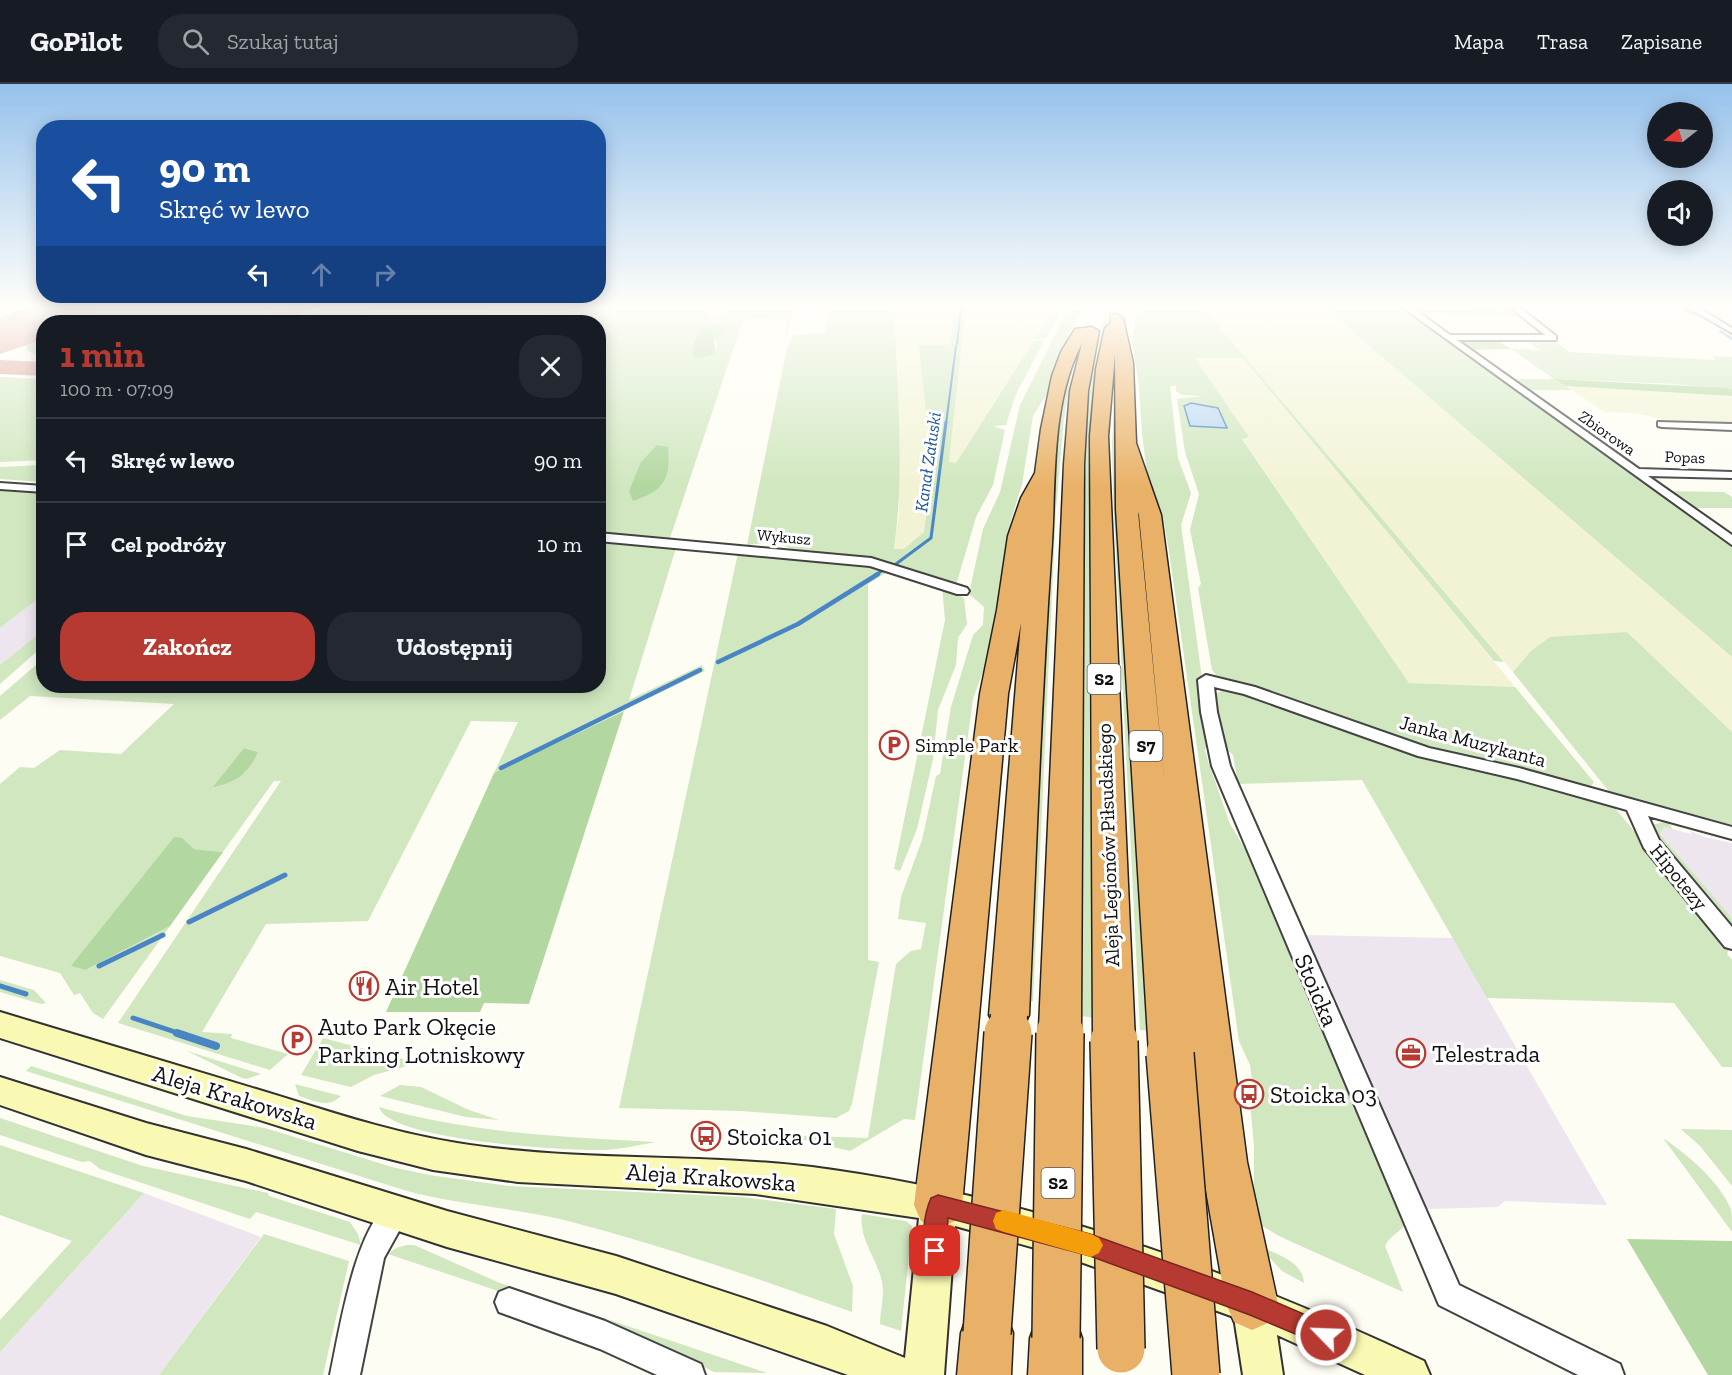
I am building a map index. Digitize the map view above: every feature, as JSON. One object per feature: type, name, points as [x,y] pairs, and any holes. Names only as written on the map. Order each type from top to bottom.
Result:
[{"type":"highway","points":[[984,1375],[1034,613],[1047,470],[1063,367]]},
{"type":"highway","name":"Aleja Legionów Piłsudskiego","points":[[1055,1356],[1060,1028],[1074,464],[1079,391],[1084,367]]},
{"type":"highway","name":"Aleja Legionów Piłsudskiego","points":[[1104,367],[1099,436],[1122,1362]]},
{"type":"highway","name":"S7","points":[[1125,367],[1124,437],[1128,519],[1196,1375]]},
{"type":"highway","points":[[1124,437],[1150,515],[1224,1162],[1252,1304]]},
{"type":"highway","points":[[938,1205],[994,694],[1010,610],[1019,536],[1032,498],[1047,470]]},
{"type":"main road","name":"Aleja Krakowska","points":[[0,1025],[342,1130],[457,1159],[514,1166],[701,1174],[781,1181],[849,1189],[938,1205],[1090,1245],[1252,1304],[1410,1375]]},
{"type":"main road","points":[[0,1091],[146,1139],[246,1165],[396,1213],[616,1275],[827,1346],[896,1375]]},
{"type":"main road","points":[[924,1375],[938,1205]]},
{"type":"main road","points":[[1252,1304],[1263,1375]]},
{"type":"street","name":"Zbiorowa","points":[[1489,367],[1732,541]]},
{"type":"street","points":[[1662,424],[1732,427]]},
{"type":"street","name":"Popas","points":[[1636,472],[1732,476]]},
{"type":"street","points":[[0,486],[36,488]]},
{"type":"street","name":"Wykusz","points":[[606,538],[871,561],[962,591]]},
{"type":"street","name":"Janka Muzykanta","points":[[1206,680],[1249,690],[1424,752],[1519,774],[1635,808],[1732,833]]},
{"type":"street","name":"Stoicka","points":[[1206,680],[1209,712],[1221,766],[1449,1295],[1608,1375]]},
{"type":"street","name":"Hipotezy","points":[[1635,808],[1651,843],[1732,941]]},
{"type":"street","points":[[345,1375],[371,1254],[396,1213]]},
{"type":"street","points":[[508,1302],[605,1336],[690,1375]]},
{"type":"shaded area","points":[[36,600],[36,636],[0,665],[0,628]]},
{"type":"shaded area","points":[[1664,827],[1692,834],[1689,830],[1704,837],[1732,843],[1732,918],[1660,834]]},
{"type":"shaded area","points":[[1306,935],[1453,938],[1607,1205],[1505,1201],[1498,1207],[1427,1209]]},
{"type":"shaded area","points":[[144,1193],[261,1237],[159,1375],[0,1375],[0,1352]]},
{"type":"green space","points":[[606,367],[727,367],[669,541],[606,534]]},
{"type":"green space","points":[[783,367],[897,367],[900,459],[894,549],[904,549],[924,532],[932,471],[921,367],[959,367],[949,462],[956,463],[1017,367],[1030,367],[1016,394],[1006,425],[993,426],[1005,430],[993,485],[976,517],[956,585],[886,562],[798,551],[774,542],[747,545]]},
{"type":"green space","points":[[895,367],[922,367],[932,471],[924,532],[904,549],[894,549],[899,513]]},
{"type":"green space","points":[[959,367],[1016,367],[956,463],[949,463]]},
{"type":"green space","points":[[1039,367],[1056,367],[1048,392],[1033,416],[1022,484],[1010,524],[991,649],[973,699],[915,1120],[904,1119],[850,1151],[783,1135],[868,1138],[896,964],[911,951],[921,949],[926,923],[898,919],[901,897],[922,840],[936,776],[940,774],[951,707],[973,635],[983,625],[984,607],[969,594],[983,529],[1000,492],[1020,405]]},
{"type":"green space","points":[[1068,367],[1073,367],[1064,418],[1056,509],[1033,1001],[1023,1000],[1050,508],[1059,417]]},
{"type":"green space","points":[[1092,367],[1098,367],[1090,434],[1089,467],[1089,677],[1094,1018],[1081,1016],[1084,446]]},
{"type":"green space","points":[[1118,367],[1152,1031],[1140,1030],[1112,443]]},
{"type":"green space","points":[[1136,367],[1201,367],[1249,437],[1242,439],[1409,683],[1515,687],[1594,782],[1589,789],[1405,742],[1216,675],[1212,670],[1198,588],[1201,584],[1190,530],[1199,494],[1185,452],[1177,399],[1202,396],[1182,395],[1176,391],[1176,386],[1170,386],[1178,458],[1191,493],[1181,525],[1210,737],[1205,750],[1230,824],[1253,862],[1309,1003],[1367,1122],[1406,1223],[1385,1246],[1403,1292],[1281,1237],[1262,1226],[1254,1211],[1254,1146],[1250,1102],[1255,1102],[1250,1065],[1239,1041],[1169,551],[1163,518],[1147,473]]},
{"type":"green space","points":[[1201,367],[1251,367],[1515,687],[1409,683],[1242,438],[1249,437]]},
{"type":"green space","points":[[1251,367],[1253,367],[1504,662],[1494,661]]},
{"type":"green space","points":[[1253,367],[1394,367],[1732,657],[1732,732],[1627,632],[1531,651],[1513,672]]},
{"type":"green space","points":[[1394,367],[1487,367],[1732,545],[1732,657]]},
{"type":"green space","points":[[1537,367],[1732,367],[1732,390],[1677,384],[1557,379],[1571,390],[1526,390],[1511,379],[1554,379]]},
{"type":"green space","points":[[0,377],[36,379],[36,460],[0,462]]},
{"type":"green space","points":[[1555,379],[1727,388],[1732,390],[1732,396],[1566,386]]},
{"type":"green space","points":[[1566,386],[1732,396],[1732,426],[1675,422],[1634,413],[1604,412]]},
{"type":"green space","points":[[657,445],[668,447],[666,476],[652,493],[633,501],[629,491],[641,462]]},
{"type":"green space","points":[[36,465],[36,482],[0,479],[0,467]]},
{"type":"green space","points":[[0,490],[36,492],[36,600],[0,628]]},
{"type":"green space","points":[[1667,491],[1724,492],[1732,497],[1732,508],[1691,508]]},
{"type":"green space","points":[[606,540],[676,548],[629,700],[702,665],[705,671],[494,773],[518,722],[471,721],[368,921],[266,924],[202,1032],[232,1034],[231,1038],[288,1054],[270,1070],[118,1023],[281,781],[274,781],[223,852],[194,849],[174,837],[72,966],[87,970],[170,926],[103,1019],[93,1013],[80,993],[74,995],[60,973],[0,956],[0,784],[20,767],[34,768],[60,750],[121,754],[174,704],[30,696],[0,720],[0,696],[36,665],[36,693],[606,693]],"holes":[[[244,748],[258,752],[246,772],[215,786]]]},
{"type":"green space","points":[[738,553],[892,569],[868,584],[868,960],[879,962],[852,1104],[849,1111],[836,1118],[741,1111],[619,1108]]},
{"type":"green space","points":[[942,586],[964,598],[967,624],[958,638],[956,665],[938,710],[933,759],[917,829],[900,871],[894,869],[945,620]]},
{"type":"green space","points":[[1627,632],[1732,732],[1732,825],[1611,794],[1513,672],[1531,651],[1550,637]]},
{"type":"green space","points":[[36,636],[36,652],[0,684],[0,665]]},
{"type":"green space","points":[[1223,690],[1232,690],[1327,722],[1614,807],[1730,946],[1727,954],[1732,960],[1732,1067],[1722,1067],[1674,1003],[1487,998],[1362,780],[1238,784],[1233,755],[1219,743],[1212,696]]},
{"type":"green space","points":[[624,711],[529,1004],[484,1003],[480,1012],[386,1012],[494,773]]},
{"type":"green space","points":[[244,748],[258,752],[250,766],[235,780],[213,787]]},
{"type":"green space","points":[[1668,821],[1672,829],[1664,827],[1660,834],[1732,918],[1732,933],[1647,826]]},
{"type":"green space","points":[[174,837],[182,838],[194,849],[223,852],[170,926],[86,970],[71,966]]},
{"type":"green space","points":[[0,980],[34,990],[46,1003],[41,1004],[0,992]]},
{"type":"green space","points":[[323,1038],[418,1063],[374,1075],[351,1087],[301,1075]]},
{"type":"green space","points":[[187,1051],[261,1074],[247,1079],[242,1078]]},
{"type":"green space","points":[[31,1066],[187,1116],[265,1128],[392,1167],[429,1175],[509,1186],[742,1197],[836,1209],[834,1234],[853,1286],[852,1312],[640,1241],[568,1221],[407,1191],[26,1071]]},
{"type":"green space","points":[[295,1084],[341,1096],[331,1102],[316,1102],[299,1096]]},
{"type":"green space","points":[[400,1085],[421,1087],[469,1110],[499,1120],[466,1117],[380,1096]]},
{"type":"green space","points":[[379,1107],[447,1123],[482,1128],[551,1136],[656,1142],[601,1150],[518,1146],[412,1128],[389,1118]]},
{"type":"green space","points":[[0,1118],[143,1166],[268,1193],[269,1196],[350,1222],[358,1234],[361,1245],[256,1212],[250,1219],[100,1169],[90,1161],[82,1162],[0,1135]]},
{"type":"green space","points":[[1681,1129],[1732,1130],[1732,1186],[1700,1146]]},
{"type":"green space","points":[[1663,1138],[1692,1160],[1718,1188],[1731,1209],[1732,1232]]},
{"type":"green space","points":[[0,1145],[144,1193],[0,1352],[0,1320],[72,1241],[0,1215]]},
{"type":"green space","points":[[862,1214],[906,1221],[912,1226],[901,1331],[880,1324],[882,1282],[863,1232]]},
{"type":"green space","points":[[264,1234],[349,1261],[323,1375],[159,1375]]},
{"type":"green space","points":[[1627,1239],[1732,1241],[1732,1375],[1708,1375]]},
{"type":"green space","points":[[414,1245],[500,1283],[767,1373],[714,1372],[665,1347],[388,1254],[396,1248]]},
{"type":"green space","points":[[1259,1246],[1288,1259],[1299,1269],[1304,1283],[1282,1271]]},
{"type":"water","points":[[1191,403],[1218,408],[1227,428],[1190,426],[1184,406]]},
{"type":"waterway","name":"Kanał Załuski","points":[[946,424],[953,367]]},
{"type":"waterway","name":"Kanał Załuski","points":[[896,564],[931,538],[946,422]]},
{"type":"waterway","name":"Kanał Załuski","points":[[875,575],[887,568]]},
{"type":"waterway","name":"Kanał Załuski","points":[[718,662],[798,624],[878,574]]},
{"type":"waterway","name":"Kanał Załuski","points":[[501,768],[700,670]]},
{"type":"waterway","name":"Kanał Załuski","points":[[189,922],[285,875]]},
{"type":"waterway","name":"Kanał Załuski","points":[[99,966],[163,935]]},
{"type":"waterway","points":[[0,986],[26,994]]},
{"type":"waterway","points":[[133,1018],[181,1034]]},
{"type":"waterway","points":[[177,1033],[216,1046]]},
{"type":"taxiway","points":[[5,367],[36,369]]},
{"type":"slow traffic","points":[[1004,1221],[1091,1245]]},
{"type":"place","name":"Simple Park","points":[[894,745]]},
{"type":"place","name":"Air Hotel","points":[[364,986]]},
{"type":"place","name":"Auto Park Okęcie Parking Lotniskowy","points":[[297,1040]]},
{"type":"place","name":"Telestrada","points":[[1411,1053]]},
{"type":"place","name":"Stoicka 03","points":[[1249,1094]]},
{"type":"place","name":"Stoicka 01","points":[[706,1136]]},
{"type":"route","points":[[935,1251],[938,1205],[1090,1245],[1252,1304],[1326,1335]]}]
